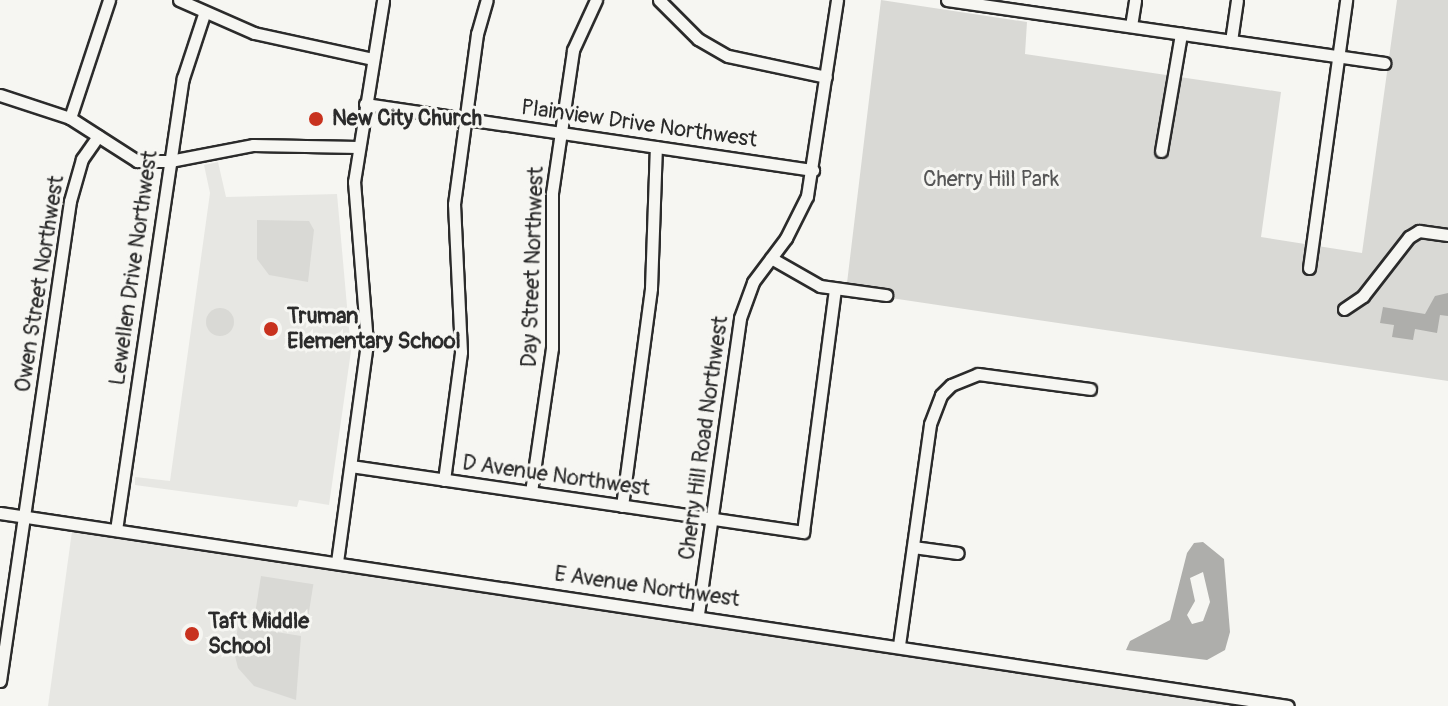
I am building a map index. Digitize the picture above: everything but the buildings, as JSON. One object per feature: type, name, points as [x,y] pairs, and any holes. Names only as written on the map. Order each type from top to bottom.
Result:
[{"type":"street","points":[[70,118],[109,0]]},
{"type":"street","points":[[179,0],[204,14],[307,48],[372,59]]},
{"type":"street","points":[[337,562],[367,343],[353,210],[358,147],[383,0]]},
{"type":"street","points":[[444,480],[461,352],[454,204],[465,119],[487,0]]},
{"type":"street","name":"Day Street Northwest","points":[[531,492],[552,348],[552,193],[573,50],[596,0]]},
{"type":"street","points":[[659,0],[698,39],[728,56],[826,77]]},
{"type":"street","name":"Cherry Hill Road Northwest","points":[[698,614],[740,318],[753,282],[796,221],[813,170],[837,0]]},
{"type":"street","points":[[947,0],[1032,6],[1131,26],[1384,63]]},
{"type":"street","points":[[1131,26],[1135,0]]},
{"type":"street","points":[[1231,41],[1237,0]]},
{"type":"street","points":[[1309,268],[1346,0]]},
{"type":"street","name":"Lewellen Drive Northwest","points":[[116,530],[186,61],[204,14]]},
{"type":"street","points":[[1161,151],[1181,34]]},
{"type":"street","points":[[0,95],[70,118],[137,161],[170,161],[253,145],[358,147]]},
{"type":"street","name":"Plainview Drive Northwest","points":[[365,104],[813,170]]},
{"type":"street","name":"Owen Street Northwest","points":[[0,681],[70,201],[82,159],[98,136]]},
{"type":"street","points":[[622,506],[651,288],[656,147]]},
{"type":"street","points":[[1344,309],[1363,296],[1409,237],[1419,231],[1448,235]]},
{"type":"street","points":[[771,258],[805,280],[835,290],[886,295]]},
{"type":"street","name":"D Avenue Northwest","points":[[351,466],[803,532],[835,290]]},
{"type":"street","points":[[899,645],[933,410],[951,385],[978,374],[1090,389]]},
{"type":"street","name":"E Avenue Northwest","points":[[0,513],[698,614],[1288,706]]},
{"type":"street","points":[[913,547],[958,553]]},
{"type":"shaded area","name":"Truman Elementary School","points":[[218,162],[226,197],[337,194],[351,351],[329,505],[299,500],[297,507],[135,485],[135,477],[170,481],[210,193],[204,165]]},
{"type":"shaded area","points":[[1448,293],[1448,316],[1440,315],[1437,333],[1415,329],[1413,340],[1392,337],[1394,325],[1380,323],[1383,307],[1425,314],[1435,296]]},
{"type":"shaded area","points":[[73,524],[1288,706],[48,706]]},
{"type":"shaded area","points":[[1203,542],[1224,559],[1230,632],[1225,650],[1207,660],[1126,650],[1130,641],[1170,620],[1187,553],[1194,543]],"holes":[[[1203,572],[1210,602],[1203,621],[1192,624],[1187,615],[1195,601],[1190,578]]]},
{"type":"green space","name":"Cherry Hill Park","points":[[881,0],[1027,22],[1025,54],[1281,92],[1261,237],[1362,253],[1397,0],[1448,0],[1448,381],[891,298],[890,291],[847,283]]},
{"type":"green space","points":[[257,220],[309,221],[314,230],[308,282],[269,275],[257,259]]},
{"type":"green space","points":[[220,308],[230,312],[234,322],[230,332],[220,336],[210,332],[206,322],[210,312]]},
{"type":"green space","points":[[261,576],[313,584],[307,625],[255,616]]},
{"type":"green space","points":[[238,626],[301,636],[296,700],[254,686],[238,668],[234,652]]},
{"type":"place","name":"New City Church","points":[[316,119]]},
{"type":"place","name":"Truman Elementary School","points":[[271,329]]},
{"type":"place","name":"Taft Middle School","points":[[192,634]]}]
